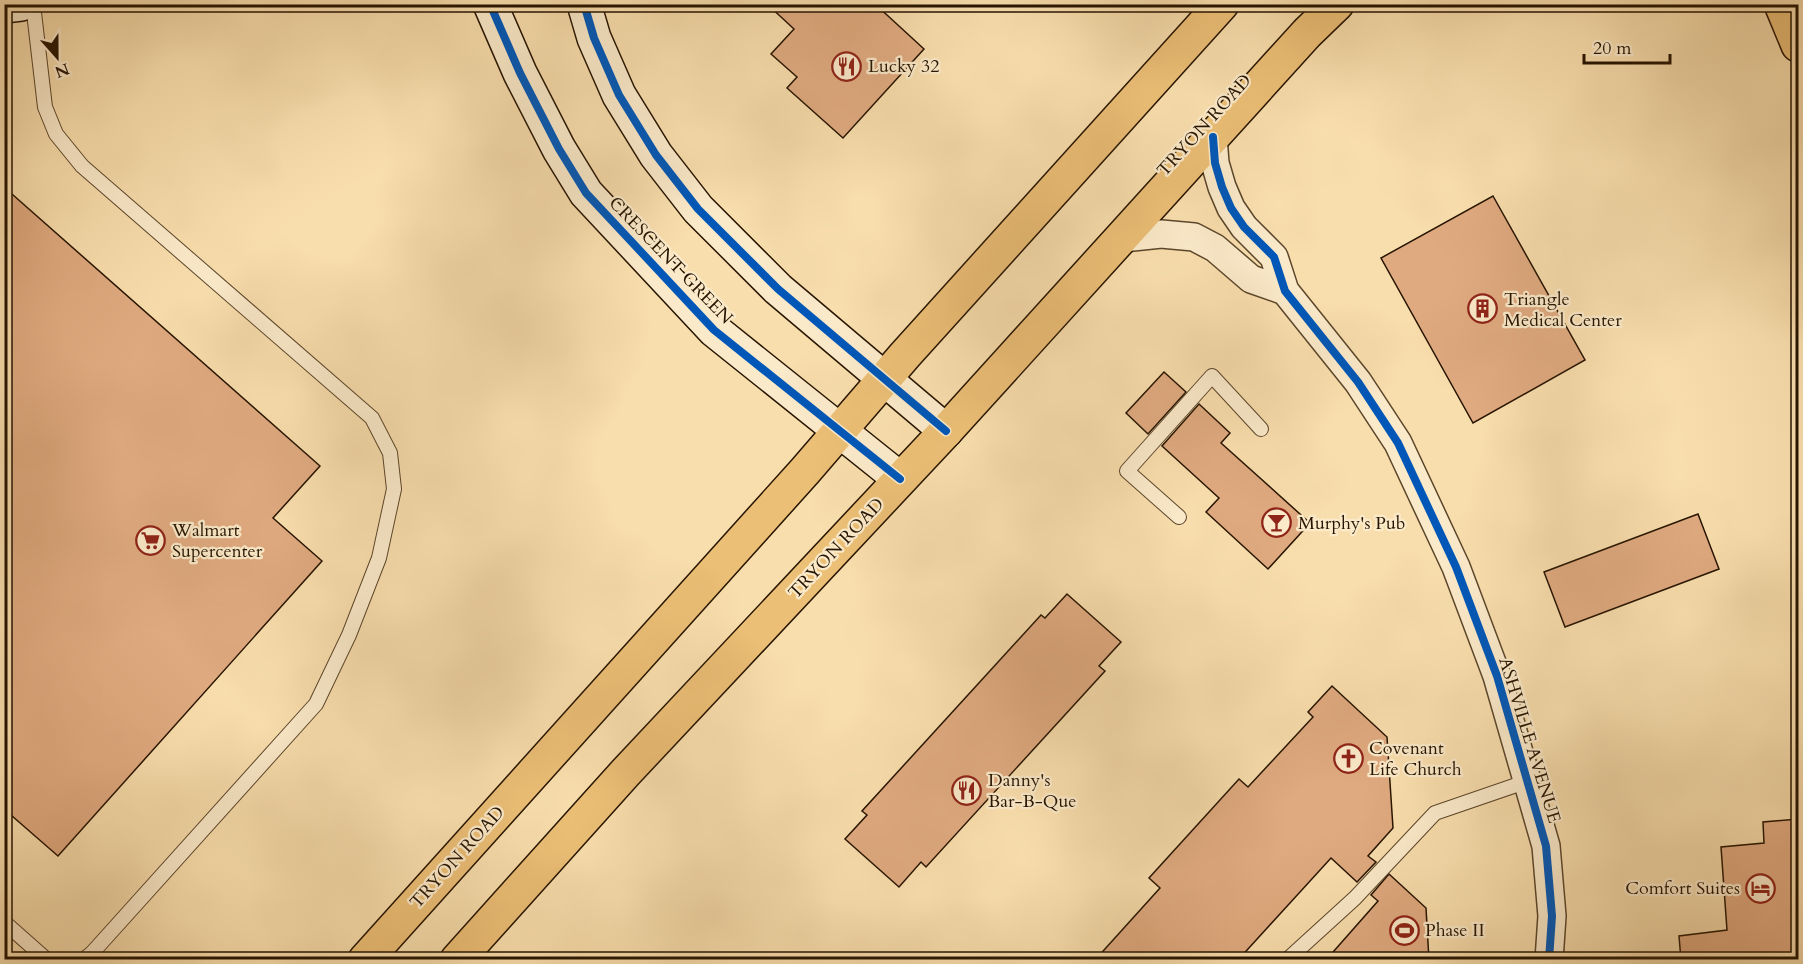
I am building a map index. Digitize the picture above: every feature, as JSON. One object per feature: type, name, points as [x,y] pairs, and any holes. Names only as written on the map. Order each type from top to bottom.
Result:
[{"type":"main road","name":"TRYON ROAD","points":[[365,960],[1222,4]]},
{"type":"main road","points":[[1307,33],[1324,4]]},
{"type":"main road","name":"TRYON ROAD","points":[[457,960],[626,772],[946,431],[1307,33],[1337,4]]},
{"type":"main road","points":[[1781,4],[1798,45]]},
{"type":"street","points":[[4,6],[21,4]]},
{"type":"street","name":"CRESCENT GREEN","points":[[490,4],[524,82],[559,149],[586,193],[714,330],[900,479]]},
{"type":"street","points":[[584,4],[594,38],[619,95],[656,155],[698,209],[778,290],[946,431]]},
{"type":"street","name":"ASHVILLE AVENUE","points":[[1213,137],[1215,163],[1231,208],[1244,227],[1274,257],[1285,291],[1358,382],[1398,443],[1456,567],[1497,676],[1546,846],[1552,916],[1549,960]]},
{"type":"street","points":[[1123,238],[1161,234],[1194,237],[1215,248],[1251,279],[1285,291]]},
{"type":"lane","points":[[33,4],[45,107],[56,134],[82,166],[372,418],[390,453],[394,489],[379,558],[349,635],[316,704],[84,960]]},
{"type":"lane","points":[[1179,517],[1127,471],[1212,376],[1261,429]]},
{"type":"lane","points":[[1287,960],[1355,898],[1435,813],[1528,781]]},
{"type":"lane","points":[[4,922],[47,960]]},
{"type":"building","name":"Lucky 32","points":[[767,4],[875,4],[924,49],[843,138],[787,88],[797,77],[771,54],[794,29]]},
{"type":"building","name":"Walmart Supercenter","points":[[4,187],[320,466],[273,518],[322,561],[58,856],[4,809]]},
{"type":"building","name":"Triangle Medical Center","points":[[1493,196],[1585,360],[1473,423],[1381,258]]},
{"type":"building","points":[[1164,372],[1186,392],[1148,434],[1126,413]]},
{"type":"building","points":[[1199,404],[1230,433],[1221,443],[1310,523],[1268,569],[1206,512],[1219,498],[1162,446]]},
{"type":"building","points":[[1698,514],[1719,569],[1565,627],[1544,572]]},
{"type":"building","points":[[1067,594],[1121,642],[1099,666],[1105,671],[926,867],[921,862],[899,887],[845,839],[867,815],[862,811],[1041,615],[1045,618]]},
{"type":"building","points":[[1332,686],[1387,737],[1393,828],[1368,856],[1376,862],[1357,882],[1331,858],[1238,960],[1095,960],[1160,888],[1149,878],[1239,779],[1248,787],[1313,717],[1308,712]]},
{"type":"building","name":"Comfort Suites","points":[[1798,819],[1798,960],[1681,960],[1679,936],[1727,930],[1721,847],[1764,843],[1763,822]]},
{"type":"building","points":[[1389,874],[1426,908],[1429,960],[1326,960],[1378,901],[1371,895]]},
{"type":"cycle path","points":[[490,4],[520,73],[559,149],[586,193],[714,330],[900,479]]},
{"type":"cycle path","points":[[584,4],[594,38],[619,95],[656,155],[698,209],[778,289],[946,431]]},
{"type":"cycle path","points":[[1213,137],[1215,163],[1231,208],[1244,227],[1274,257],[1285,291],[1358,382],[1398,443],[1456,567],[1497,676],[1546,846],[1552,916],[1549,960]]},
{"type":"place","name":"Lucky 32","points":[[847,66]]},
{"type":"place","name":"Triangle Medical Center","points":[[1483,309]]},
{"type":"place","name":"Murphy's Pub","points":[[1277,523]]},
{"type":"place","name":"Walmart Supercenter","points":[[151,540]]},
{"type":"place","name":"Covenant Life Church","points":[[1348,758]]},
{"type":"place","name":"Danny's Bar-B-Que","points":[[967,790]]},
{"type":"place","name":"Comfort Suites","points":[[1761,888]]},
{"type":"place","name":"Phase II","points":[[1404,930]]}]
